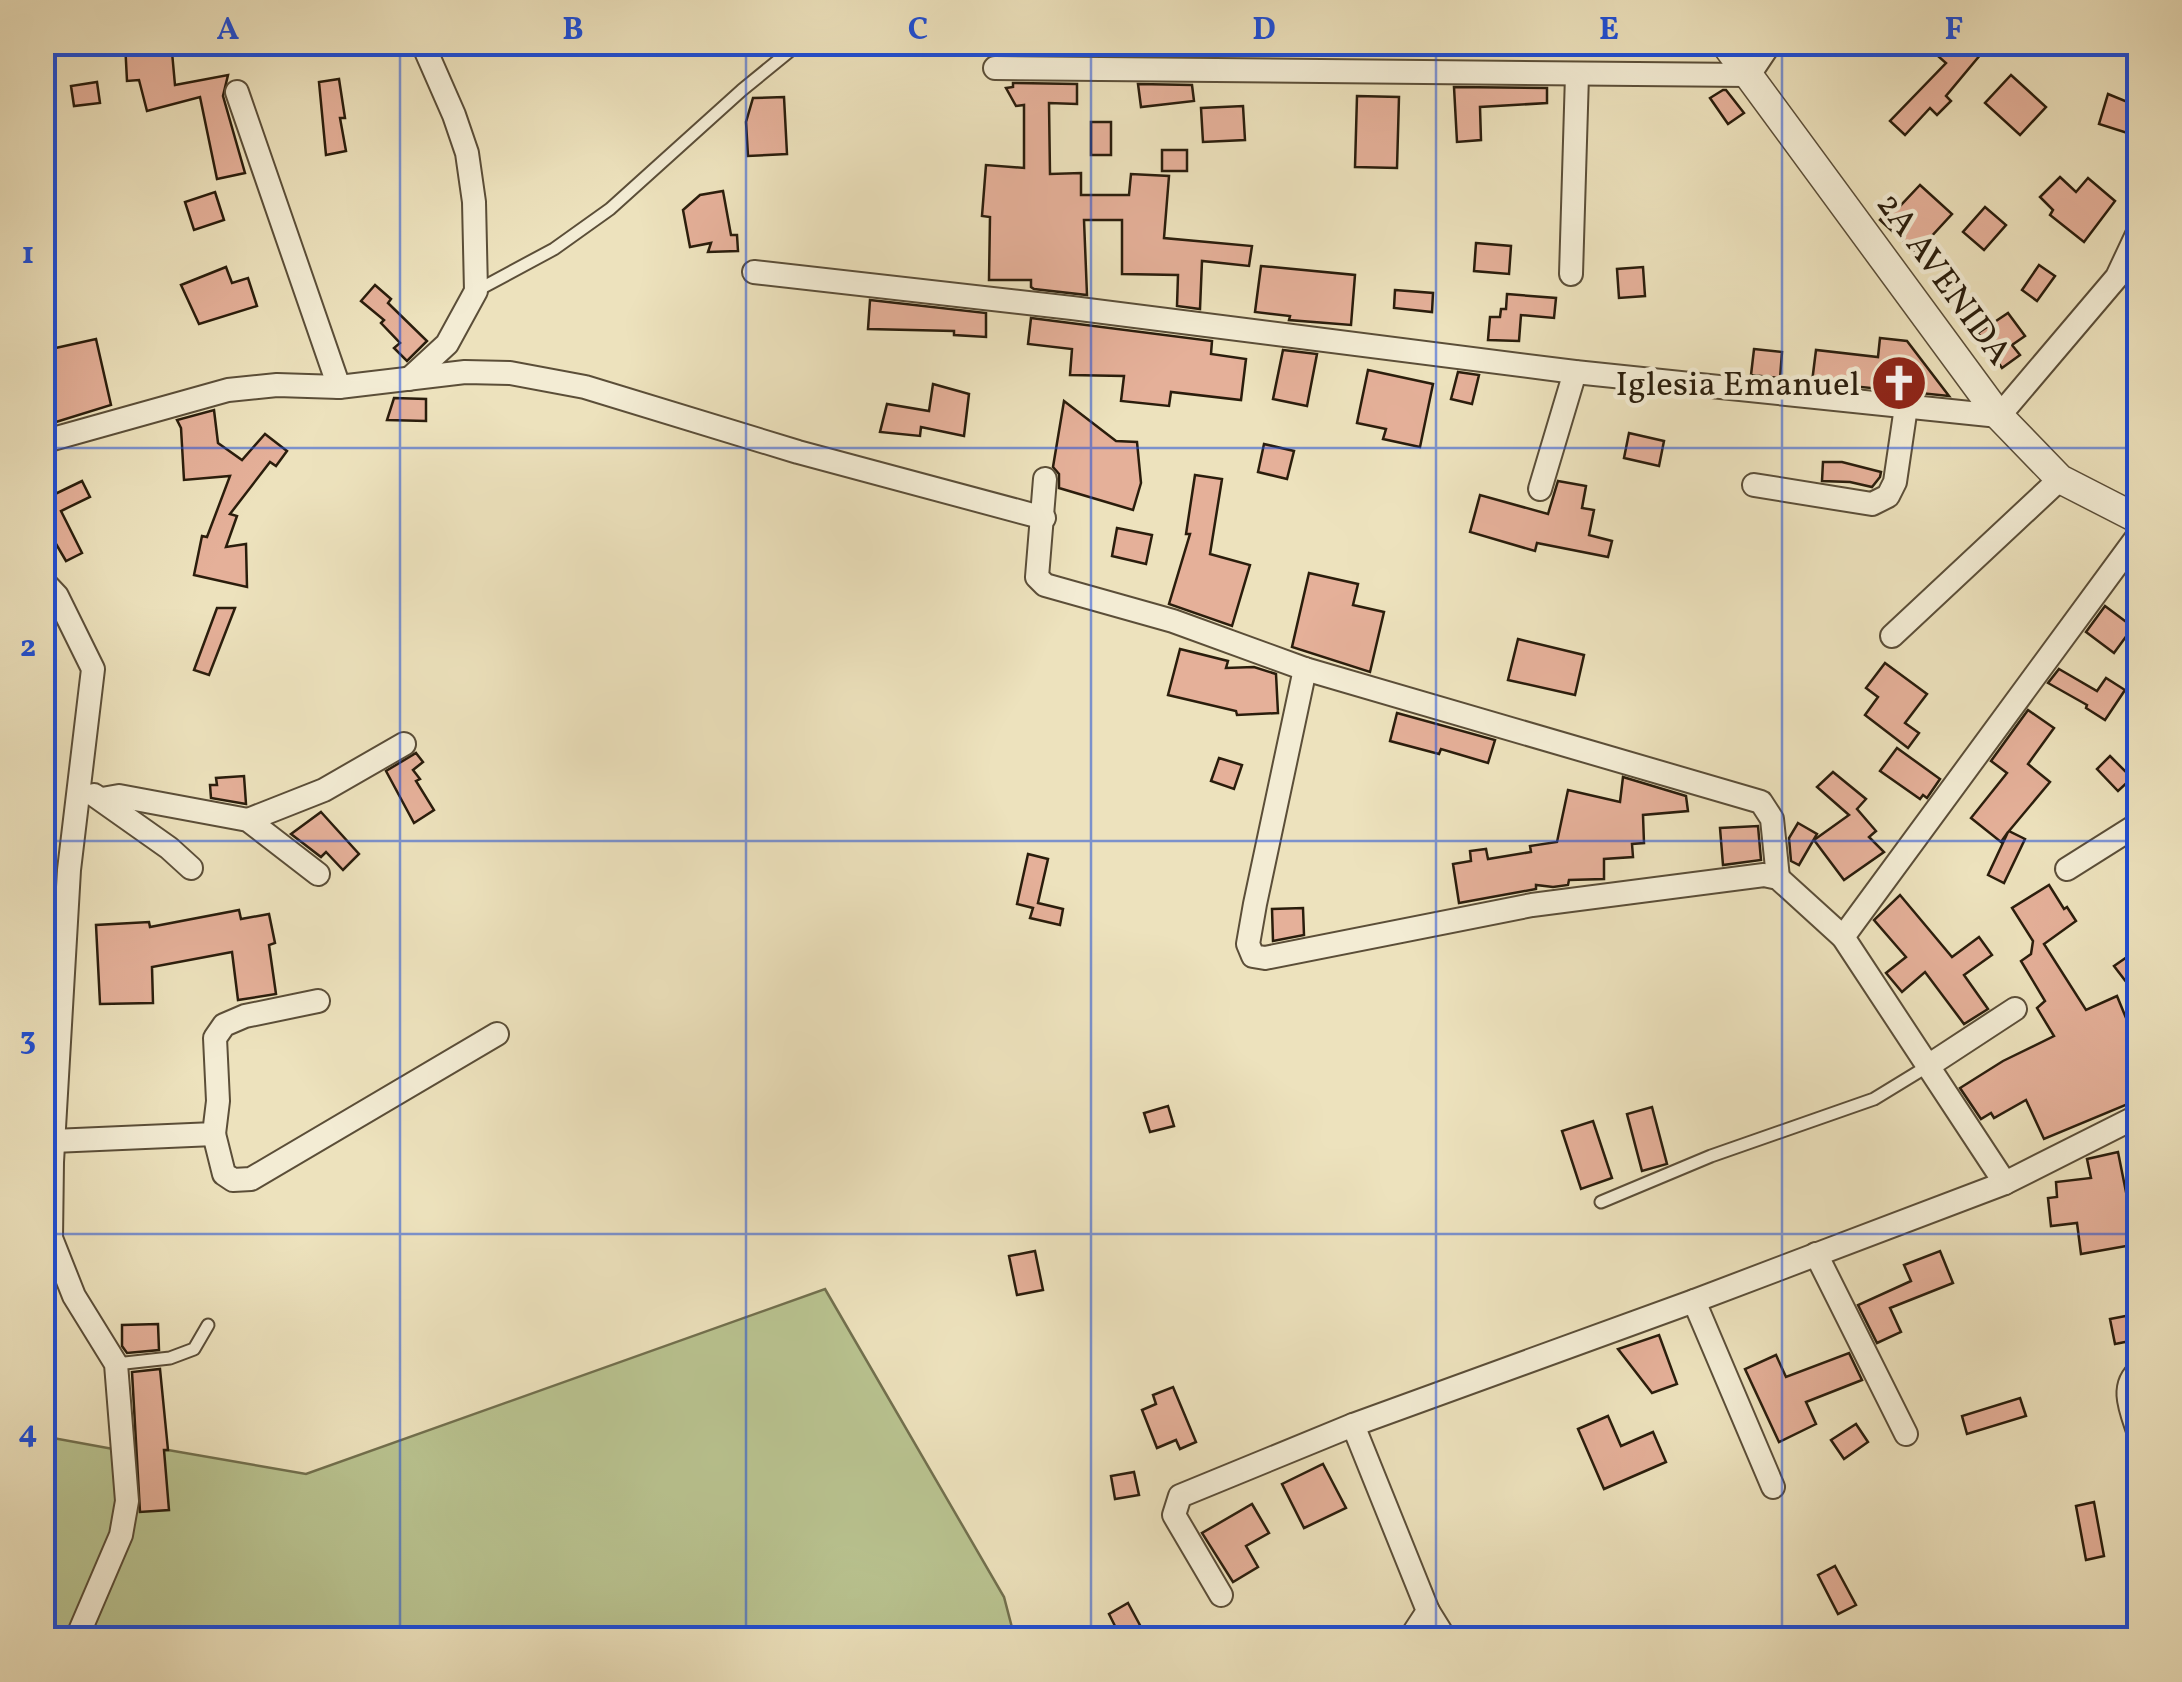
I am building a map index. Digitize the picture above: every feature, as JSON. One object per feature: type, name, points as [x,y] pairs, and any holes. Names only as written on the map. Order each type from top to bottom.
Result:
[{"type":"street","points":[[409,379],[447,344],[476,291],[474,202],[467,153],[422,42]]},
{"type":"street","name":"2A AVENIDA","points":[[1724,42],[1999,416],[2060,479],[2140,520]]},
{"type":"street","points":[[995,68],[1749,75],[1771,42]]},
{"type":"street","points":[[1571,274],[1577,74]]},
{"type":"street","points":[[237,92],[340,387]]},
{"type":"street","points":[[754,272],[1574,372],[1999,416],[2117,277],[2140,228]]},
{"type":"street","points":[[42,442],[228,390],[278,385],[340,387],[465,372],[510,373],[585,387],[798,452],[1044,518]]},
{"type":"street","points":[[1540,488],[1574,372]]},
{"type":"street","points":[[1754,485],[1872,504],[1888,496],[1895,482],[1906,407]]},
{"type":"street","points":[[1045,479],[1037,576],[1045,585],[1174,621],[1306,670],[1761,802],[1772,818],[1778,878]]},
{"type":"street","points":[[1892,636],[2060,479]]},
{"type":"street","points":[[1843,938],[2140,532]]},
{"type":"street","points":[[42,580],[58,596],[93,669],[69,870],[49,1155],[52,1238],[74,1296],[116,1364],[127,1500],[121,1535],[76,1640]]},
{"type":"street","points":[[1306,670],[1255,904],[1248,944],[1253,956],[1265,958],[1532,905],[1764,875],[1778,878],[1843,938],[2005,1183]]},
{"type":"street","points":[[248,820],[324,790],[404,744]]},
{"type":"street","points":[[79,788],[102,799],[191,868]]},
{"type":"street","points":[[102,799],[118,796],[248,820],[318,874]]},
{"type":"street","points":[[2067,869],[2140,823]]},
{"type":"street","points":[[318,1001],[245,1016],[224,1025],[215,1038],[218,1102],[214,1134],[224,1174],[233,1180],[251,1179],[497,1034]]},
{"type":"street","points":[[1928,1066],[2015,1008]]},
{"type":"street","points":[[1221,1595],[1174,1515],[1180,1496],[1353,1425],[2005,1183],[2140,1115]]},
{"type":"street","points":[[49,1155],[214,1134]]},
{"type":"street","points":[[1816,1254],[1906,1434]]},
{"type":"street","points":[[1694,1301],[1772,1486]]},
{"type":"street","points":[[2140,1370],[2130,1378],[2126,1390],[2140,1437]]},
{"type":"street","points":[[1353,1425],[1428,1611],[1446,1640]]},
{"type":"street","points":[[1409,1640],[1428,1611]]},
{"type":"lane","points":[[476,291],[554,250],[610,210],[791,50]]},
{"type":"lane","points":[[1601,1202],[1711,1156],[1874,1099],[1928,1066]]},
{"type":"lane","points":[[116,1364],[170,1358],[194,1348],[208,1324]]},
{"type":"green space","points":[[825,1289],[1004,1597],[1015,1639],[43,1639],[42,1436],[135,1453],[168,1450],[306,1474]]},
{"type":"building","points":[[125,42],[141,42],[142,55],[172,52],[175,85],[228,75],[223,96],[245,173],[217,179],[200,97],[147,111],[139,80],[127,81]]},
{"type":"building","points":[[1922,42],[1991,42],[1946,96],[1951,101],[1937,115],[1930,108],[1905,135],[1890,121],[1946,63]]},
{"type":"building","points":[[2011,75],[2046,107],[2020,135],[1985,103]]},
{"type":"building","points":[[339,79],[346,151],[326,155],[319,82]]},
{"type":"building","points":[[97,82],[100,103],[74,106],[71,86]]},
{"type":"building","points":[[1013,83],[1077,84],[1077,104],[1049,103],[1050,174],[1081,173],[1081,195],[1129,195],[1131,174],[1169,176],[1164,238],[1252,246],[1249,266],[1202,261],[1200,309],[1177,306],[1178,275],[1122,274],[1122,220],[1084,220],[1087,295],[1034,289],[1031,280],[989,280],[990,217],[982,216],[986,165],[1024,168],[1024,105],[1016,106],[1006,88],[1013,87]]},
{"type":"building","points":[[1138,84],[1192,85],[1194,101],[1141,107]]},
{"type":"building","points":[[1454,87],[1547,88],[1547,103],[1480,107],[1481,140],[1457,142]]},
{"type":"building","points":[[1723,90],[1744,113],[1728,124],[1710,98]]},
{"type":"building","points":[[2108,94],[2140,107],[2140,137],[2099,124]]},
{"type":"building","points":[[1357,96],[1399,97],[1397,168],[1355,167]]},
{"type":"building","points":[[784,97],[787,154],[748,156],[746,122],[753,98]]},
{"type":"building","points":[[1243,106],[1245,140],[1203,142],[1201,108]]},
{"type":"building","points":[[1091,122],[1111,122],[1111,155],[1091,155]]},
{"type":"building","points":[[1162,150],[1187,150],[1187,171],[1162,171]]},
{"type":"building","points":[[2060,177],[2076,192],[2088,178],[2115,201],[2084,242],[2050,215],[2053,210],[2040,197]]},
{"type":"building","points":[[1920,185],[1952,214],[1916,253],[1880,220]]},
{"type":"building","points":[[723,191],[738,251],[708,252],[711,243],[690,247],[683,210],[700,195]]},
{"type":"building","points":[[215,192],[224,220],[194,230],[185,202]]},
{"type":"building","points":[[1985,207],[2006,225],[1984,250],[1963,232]]},
{"type":"building","points":[[1476,243],[1511,246],[1509,274],[1474,271]]},
{"type":"building","points":[[2039,265],[2055,276],[2037,301],[2022,290]]},
{"type":"building","points":[[1261,266],[1355,275],[1351,325],[1289,320],[1290,316],[1255,312]]},
{"type":"building","points":[[226,267],[232,283],[248,278],[257,306],[199,324],[181,285]]},
{"type":"building","points":[[1643,267],[1645,296],[1619,298],[1617,269]]},
{"type":"building","points":[[375,285],[427,341],[407,361],[394,348],[400,343],[381,323],[384,320],[361,301]]},
{"type":"building","points":[[1395,290],[1433,293],[1432,312],[1394,308]]},
{"type":"building","points":[[1507,294],[1556,298],[1554,318],[1521,315],[1519,341],[1488,340],[1490,317],[1500,317],[1501,309],[1506,309]]},
{"type":"building","points":[[870,300],[986,313],[986,337],[954,335],[954,331],[868,329]]},
{"type":"building","points":[[2008,313],[2025,336],[2012,345],[2020,355],[2002,368],[1978,333]]},
{"type":"building","points":[[1031,318],[1212,341],[1211,354],[1246,359],[1241,400],[1171,392],[1169,406],[1121,401],[1124,376],[1070,375],[1072,349],[1028,344]]},
{"type":"building","name":"Iglesia Emanuel","points":[[1880,338],[1907,341],[1949,396],[1812,382],[1816,350],[1878,357]]},
{"type":"building","points":[[96,339],[111,405],[56,422],[42,398],[42,351]]},
{"type":"building","points":[[1754,349],[1782,352],[1780,378],[1751,375]]},
{"type":"building","points":[[1283,350],[1317,354],[1307,406],[1273,399]]},
{"type":"building","points":[[1368,370],[1433,384],[1420,447],[1383,439],[1386,429],[1357,423]]},
{"type":"building","points":[[1458,372],[1479,375],[1472,404],[1451,399]]},
{"type":"building","points":[[933,384],[969,394],[964,436],[921,427],[920,436],[880,432],[887,404],[929,411]]},
{"type":"building","points":[[394,398],[426,399],[426,421],[387,420]]},
{"type":"building","points":[[1064,401],[1116,441],[1137,442],[1141,483],[1133,510],[1059,488],[1059,474],[1053,467]]},
{"type":"building","points":[[214,410],[218,443],[242,460],[265,434],[287,451],[276,466],[270,462],[230,514],[237,516],[226,547],[246,544],[247,587],[194,575],[202,536],[207,537],[230,476],[184,480],[181,428],[177,420]]},
{"type":"building","points":[[1629,433],[1664,441],[1659,466],[1624,458]]},
{"type":"building","points":[[1264,444],[1294,451],[1287,479],[1258,472]]},
{"type":"building","points":[[1823,462],[1842,462],[1881,472],[1880,477],[1872,487],[1822,481]]},
{"type":"building","points":[[42,473],[53,495],[82,481],[90,497],[61,511],[82,553],[66,561],[42,520]]},
{"type":"building","points":[[1195,475],[1222,479],[1210,554],[1250,565],[1232,626],[1169,604],[1190,534],[1186,534]]},
{"type":"building","points":[[1558,481],[1586,486],[1582,508],[1594,510],[1589,535],[1612,541],[1608,557],[1537,543],[1535,551],[1470,532],[1480,495],[1548,514]]},
{"type":"building","points":[[1117,528],[1152,535],[1146,564],[1112,556]]},
{"type":"building","points":[[1309,573],[1358,584],[1353,605],[1384,612],[1370,672],[1292,647]]},
{"type":"building","points":[[2105,606],[2133,627],[2114,653],[2086,632]]},
{"type":"building","points":[[217,608],[235,608],[209,675],[194,670]]},
{"type":"building","points":[[1518,639],[1584,655],[1575,695],[1508,680]]},
{"type":"building","points":[[1180,649],[1228,661],[1226,668],[1254,667],[1276,674],[1278,713],[1237,715],[1236,711],[1168,695]]},
{"type":"building","points":[[1885,663],[1927,694],[1905,723],[1919,733],[1908,748],[1865,715],[1878,697],[1866,688]]},
{"type":"building","points":[[2059,669],[2097,691],[2106,678],[2125,690],[2105,720],[2048,683]]},
{"type":"building","points":[[2028,710],[2054,728],[2028,764],[2050,782],[2009,831],[2025,839],[2004,883],[1988,875],[2008,832],[2001,842],[1971,818],[2007,773],[1991,761]]},
{"type":"building","points":[[1397,713],[1495,740],[1488,763],[1441,749],[1439,754],[1390,741]]},
{"type":"building","points":[[1897,748],[1940,779],[1927,798],[1923,795],[1920,799],[1880,771]]},
{"type":"building","points":[[416,753],[423,762],[413,770],[420,779],[416,781],[434,810],[414,823],[386,771]]},
{"type":"building","points":[[2110,756],[2132,778],[2118,791],[2097,769]]},
{"type":"building","points":[[1219,758],[1242,765],[1234,789],[1211,781]]},
{"type":"building","points":[[1833,772],[1866,799],[1857,809],[1876,831],[1869,837],[1884,852],[1844,880],[1814,840],[1849,815],[1817,787]]},
{"type":"building","points":[[244,776],[246,804],[211,798],[210,785],[217,785],[216,778]]},
{"type":"building","points":[[1623,777],[1686,796],[1688,811],[1643,815],[1644,843],[1632,844],[1633,857],[1604,859],[1604,879],[1569,880],[1568,885],[1553,887],[1536,885],[1536,889],[1459,903],[1453,864],[1471,861],[1470,851],[1486,849],[1488,859],[1531,852],[1530,846],[1557,842],[1568,790],[1620,802]]},
{"type":"building","points":[[321,812],[359,854],[343,870],[326,852],[321,857],[291,834]]},
{"type":"building","points":[[1798,823],[1817,834],[1799,865],[1791,861],[1789,838]]},
{"type":"building","points":[[1758,826],[1761,860],[1723,865],[1720,828]]},
{"type":"building","points":[[1028,854],[1048,859],[1038,903],[1063,909],[1060,925],[1030,918],[1033,908],[1017,904]]},
{"type":"building","points":[[2049,885],[2076,921],[2044,944],[2086,1010],[2117,996],[2140,1052],[2140,1099],[2044,1139],[2026,1100],[1994,1118],[1991,1113],[1981,1119],[1960,1088],[2054,1036],[2037,1008],[2045,1001],[2021,961],[2031,954],[2033,941],[2012,908]]},
{"type":"building","points":[[1900,895],[1952,957],[1979,937],[1992,955],[1964,975],[1988,1009],[1964,1024],[1925,972],[1902,992],[1886,973],[1906,957],[1874,920]]},
{"type":"building","points":[[1303,908],[1304,935],[1273,941],[1272,909]]},
{"type":"building","points":[[239,910],[241,919],[269,914],[275,943],[269,945],[276,994],[238,1000],[232,952],[152,967],[153,1003],[100,1004],[96,925],[149,922],[150,927]]},
{"type":"building","points":[[2140,948],[2140,1000],[2114,966]]},
{"type":"building","points":[[1168,1106],[1174,1126],[1150,1132],[1144,1113]]},
{"type":"building","points":[[1652,1107],[1667,1164],[1642,1171],[1627,1114]]},
{"type":"building","points":[[1593,1121],[1612,1178],[1581,1189],[1562,1131]]},
{"type":"building","points":[[2118,1152],[2127,1197],[2131,1197],[2132,1203],[2140,1202],[2140,1233],[2130,1235],[2132,1245],[2081,1254],[2077,1223],[2051,1226],[2048,1198],[2057,1197],[2056,1182],[2091,1178],[2087,1159]]},
{"type":"building","points":[[1035,1251],[1043,1290],[1017,1295],[1009,1256]]},
{"type":"building","points":[[1940,1251],[1953,1283],[1890,1308],[1901,1332],[1877,1343],[1858,1305],[1911,1281],[1904,1265]]},
{"type":"building","points":[[2136,1314],[2140,1339],[2115,1344],[2110,1319]]},
{"type":"building","points":[[158,1324],[159,1350],[127,1353],[122,1346],[122,1325]]},
{"type":"building","points":[[1659,1335],[1677,1384],[1652,1393],[1618,1349]]},
{"type":"building","points":[[1849,1353],[1862,1380],[1806,1402],[1816,1424],[1779,1442],[1745,1369],[1776,1355],[1786,1377]]},
{"type":"building","points":[[160,1369],[169,1510],[140,1512],[132,1372]]},
{"type":"building","points":[[1173,1387],[1196,1442],[1180,1449],[1176,1440],[1157,1448],[1142,1410],[1156,1404],[1153,1395]]},
{"type":"building","points":[[2020,1398],[2026,1416],[1967,1434],[1962,1416]]},
{"type":"building","points":[[1608,1416],[1621,1446],[1653,1432],[1666,1462],[1604,1489],[1578,1429]]},
{"type":"building","points":[[1856,1424],[1868,1442],[1844,1459],[1831,1440]]},
{"type":"building","points":[[1323,1464],[1346,1508],[1304,1528],[1282,1484]]},
{"type":"building","points":[[1134,1472],[1139,1495],[1115,1499],[1111,1476]]},
{"type":"building","points":[[2094,1502],[2104,1556],[2086,1560],[2076,1506]]},
{"type":"building","points":[[1252,1504],[1269,1533],[1246,1546],[1258,1567],[1233,1582],[1202,1533]]},
{"type":"building","points":[[1835,1566],[1856,1605],[1838,1614],[1818,1575]]},
{"type":"building","points":[[1128,1603],[1148,1640],[1122,1640],[1109,1614]]},
{"type":"place","name":"Iglesia Emanuel","points":[[1899,383]]}]
